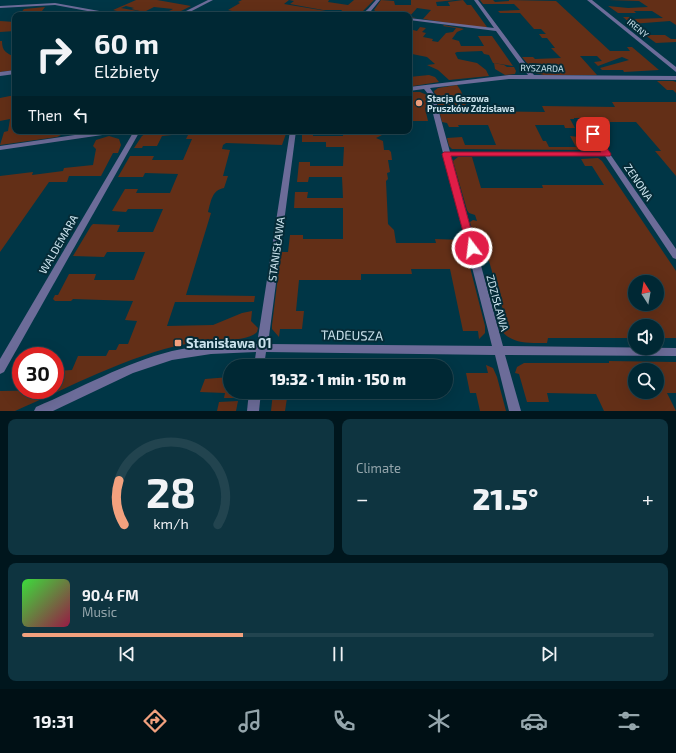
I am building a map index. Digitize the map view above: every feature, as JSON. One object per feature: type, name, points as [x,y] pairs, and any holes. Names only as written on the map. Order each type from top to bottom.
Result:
[{"type":"street","points":[[55,4],[63,0]]},
{"type":"street","points":[[186,12],[211,0]]},
{"type":"street","points":[[368,12],[378,0]]},
{"type":"street","points":[[476,0],[532,77]]},
{"type":"street","name":"IRENY","points":[[590,0],[676,70]]},
{"type":"street","points":[[0,7],[55,4],[99,12]]},
{"type":"street","points":[[412,18],[484,30],[497,30]]},
{"type":"street","points":[[0,74],[12,72]]},
{"type":"street","name":"RYSZARDA","points":[[412,89],[492,78],[676,78]]},
{"type":"street","name":"ZDZISŁAWA","points":[[426,87],[431,94],[515,411]]},
{"type":"street","name":"ZENONA","points":[[585,122],[676,256]]},
{"type":"street","points":[[0,148],[76,134]]},
{"type":"street","name":"WALDEMARA","points":[[0,369],[135,134]]},
{"type":"street","name":"STANISŁAWA","points":[[260,359],[293,134]]},
{"type":"street","points":[[446,154],[607,154]]},
{"type":"street","name":"TADEUSZA","points":[[40,411],[137,366],[160,359],[205,350],[262,348],[676,352]]},
{"type":"street","points":[[253,411],[254,399]]},
{"type":"shaded area","points":[[136,0],[157,0],[191,6],[179,12],[167,12],[173,9],[154,7],[144,12],[131,9],[134,8],[126,6],[121,8],[143,12],[116,12],[117,11],[113,10]]},
{"type":"shaded area","points":[[242,0],[289,0],[284,4],[326,11],[230,12],[232,11],[228,10],[240,3],[238,2]]},
{"type":"shaded area","points":[[289,0],[329,0],[328,2],[348,5],[354,0],[374,0],[362,12],[323,10],[290,4],[294,1]]},
{"type":"shaded area","points":[[381,0],[394,1],[395,5],[411,5],[411,0],[455,0],[436,2],[437,6],[450,6],[448,2],[463,0],[467,5],[471,5],[487,27],[481,28],[423,19],[431,10],[417,8],[412,14],[412,12],[377,12],[374,10]]},
{"type":"shaded area","points":[[480,0],[493,0],[495,2],[509,0],[556,1],[610,51],[630,51],[627,47],[632,47],[659,70],[624,72],[623,70],[602,70],[600,68],[629,60],[622,57],[598,66],[594,62],[602,61],[597,56],[580,56],[597,75],[544,75],[535,73],[522,57],[533,57],[535,59],[561,58],[551,48],[555,48],[547,38],[542,38],[539,34],[546,34],[541,29],[534,29],[520,13],[500,13],[498,11],[520,10],[514,4],[483,4]]},
{"type":"shaded area","points":[[608,0],[676,0],[676,25],[670,21],[631,24],[623,17],[631,17],[633,19],[663,18],[652,11],[618,13],[608,6],[628,8],[648,7],[639,1]]},
{"type":"shaded area","points":[[45,7],[41,12],[22,12],[24,9]]},
{"type":"shaded area","points":[[0,21],[12,22],[12,31],[0,32]]},
{"type":"shaded area","points":[[443,26],[464,29],[457,32],[452,39],[459,41],[461,46],[484,46],[478,36],[492,36],[513,66],[493,63],[489,55],[484,54],[482,51],[457,52],[455,53],[458,59],[477,63],[486,70],[489,76],[449,80],[438,70],[427,65],[435,64],[427,57],[412,54],[412,30],[417,31],[420,27],[426,28],[422,32],[426,33],[423,37],[433,39],[432,41],[438,42],[446,33],[453,32],[456,28]]},
{"type":"shaded area","points":[[645,35],[665,35],[671,39],[676,39],[676,42],[656,43]]},
{"type":"shaded area","points":[[0,41],[2,41],[5,51],[12,56],[12,70],[0,72]]},
{"type":"shaded area","points":[[494,63],[507,67],[514,67],[516,71],[515,74],[505,75],[495,69]]},
{"type":"shaded area","points":[[429,75],[435,77],[439,82],[413,86],[412,77]]},
{"type":"shaded area","points":[[657,81],[676,82],[676,93],[673,90],[667,90]]},
{"type":"shaded area","points":[[457,85],[461,91],[468,111],[545,112],[542,106],[615,107],[612,102],[676,102],[676,176],[655,151],[661,151],[636,122],[608,122],[610,126],[597,126],[588,118],[574,118],[570,119],[575,128],[565,128],[564,125],[535,125],[543,141],[546,141],[549,147],[576,147],[570,136],[588,138],[594,147],[594,150],[452,149],[449,146],[447,138],[462,137],[465,145],[496,145],[488,125],[458,125],[459,127],[449,127],[447,123],[442,122],[434,91],[438,88]]},
{"type":"shaded area","points":[[412,92],[420,92],[427,95],[430,107],[425,108],[428,121],[412,121]]},
{"type":"shaded area","points":[[12,96],[12,134],[63,134],[57,137],[0,145],[4,132],[8,131],[10,119],[0,121],[0,98]]},
{"type":"shaded area","points":[[145,134],[172,134],[162,136],[157,146],[143,146],[142,148],[134,148]]},
{"type":"shaded area","points":[[286,134],[282,145],[226,143],[223,145],[222,149],[230,150],[223,176],[228,176],[224,188],[217,191],[211,200],[208,212],[211,213],[186,295],[255,296],[254,302],[175,302],[167,326],[213,325],[242,313],[252,311],[251,321],[258,328],[257,332],[251,336],[234,340],[193,343],[164,349],[121,364],[64,389],[64,370],[72,370],[78,356],[106,356],[109,350],[116,350],[119,344],[128,344],[137,321],[125,320],[133,301],[73,299],[71,301],[55,301],[53,299],[55,295],[58,295],[69,274],[96,274],[94,280],[134,280],[145,252],[107,252],[104,257],[73,256],[93,224],[120,225],[117,232],[153,232],[163,209],[128,209],[126,212],[112,211],[125,189],[138,189],[136,193],[170,193],[178,174],[145,173],[143,177],[118,177],[130,156],[154,156],[152,160],[183,160],[192,139],[186,139],[188,135],[177,135]]},
{"type":"shaded area","points":[[302,134],[313,134],[313,136],[343,136],[343,134],[382,134],[376,138],[383,141],[384,150],[389,150],[391,152],[392,160],[388,160],[390,172],[387,173],[388,179],[386,181],[388,224],[394,230],[396,243],[436,243],[435,239],[463,240],[485,326],[485,333],[479,339],[478,331],[463,331],[450,269],[411,269],[412,274],[361,274],[361,280],[299,280],[296,311],[304,311],[302,329],[280,329],[279,337],[272,329],[281,252],[288,252],[290,235],[303,235],[303,239],[343,239],[343,208],[294,208],[295,192],[308,192],[307,198],[343,198],[342,177],[309,177],[308,182],[297,182],[299,162],[310,162],[310,166],[343,166],[344,147],[326,147],[326,142],[302,142]]},
{"type":"shaded area","points":[[109,136],[119,139],[121,145],[118,153],[113,153],[101,176],[69,176],[67,182],[49,182],[0,252],[0,176],[33,172],[32,175],[63,171],[64,168],[93,165],[96,149],[93,146],[96,140]]},
{"type":"shaded area","points":[[458,157],[472,157],[481,188],[543,188],[542,185],[604,185],[592,166],[585,166],[581,159],[598,158],[602,161],[676,271],[676,338],[664,338],[664,319],[628,319],[628,338],[548,338],[547,343],[526,343],[513,340],[508,337],[499,326],[507,324],[489,261],[480,258],[470,222],[473,220],[477,221],[475,215],[469,213],[453,161]]},
{"type":"shaded area","points":[[609,361],[676,362],[676,393],[667,393],[676,411],[604,411],[596,394],[547,393],[549,402],[527,402],[519,374],[515,373],[517,367],[524,363],[609,363]]},
{"type":"shaded area","points":[[486,365],[493,368],[497,377],[506,411],[480,411],[476,393],[470,393],[466,373],[488,373]]},
{"type":"shaded area","points":[[223,378],[223,393],[200,392],[205,379]]},
{"type":"shaded area","points":[[0,391],[12,391],[12,399],[42,399],[15,411],[0,411]]},
{"type":"shaded area","points":[[272,399],[287,399],[285,411],[271,411]]},
{"type":"shaded area","points":[[238,401],[236,411],[217,411],[219,402]]},
{"type":"place","name":"Stacja Gazowa Pruszków Zdzisława","points":[[419,103]]},
{"type":"place","name":"Stanisława 01","points":[[178,343]]},
{"type":"route","points":[[472,248],[446,154],[607,154],[593,134]]}]
